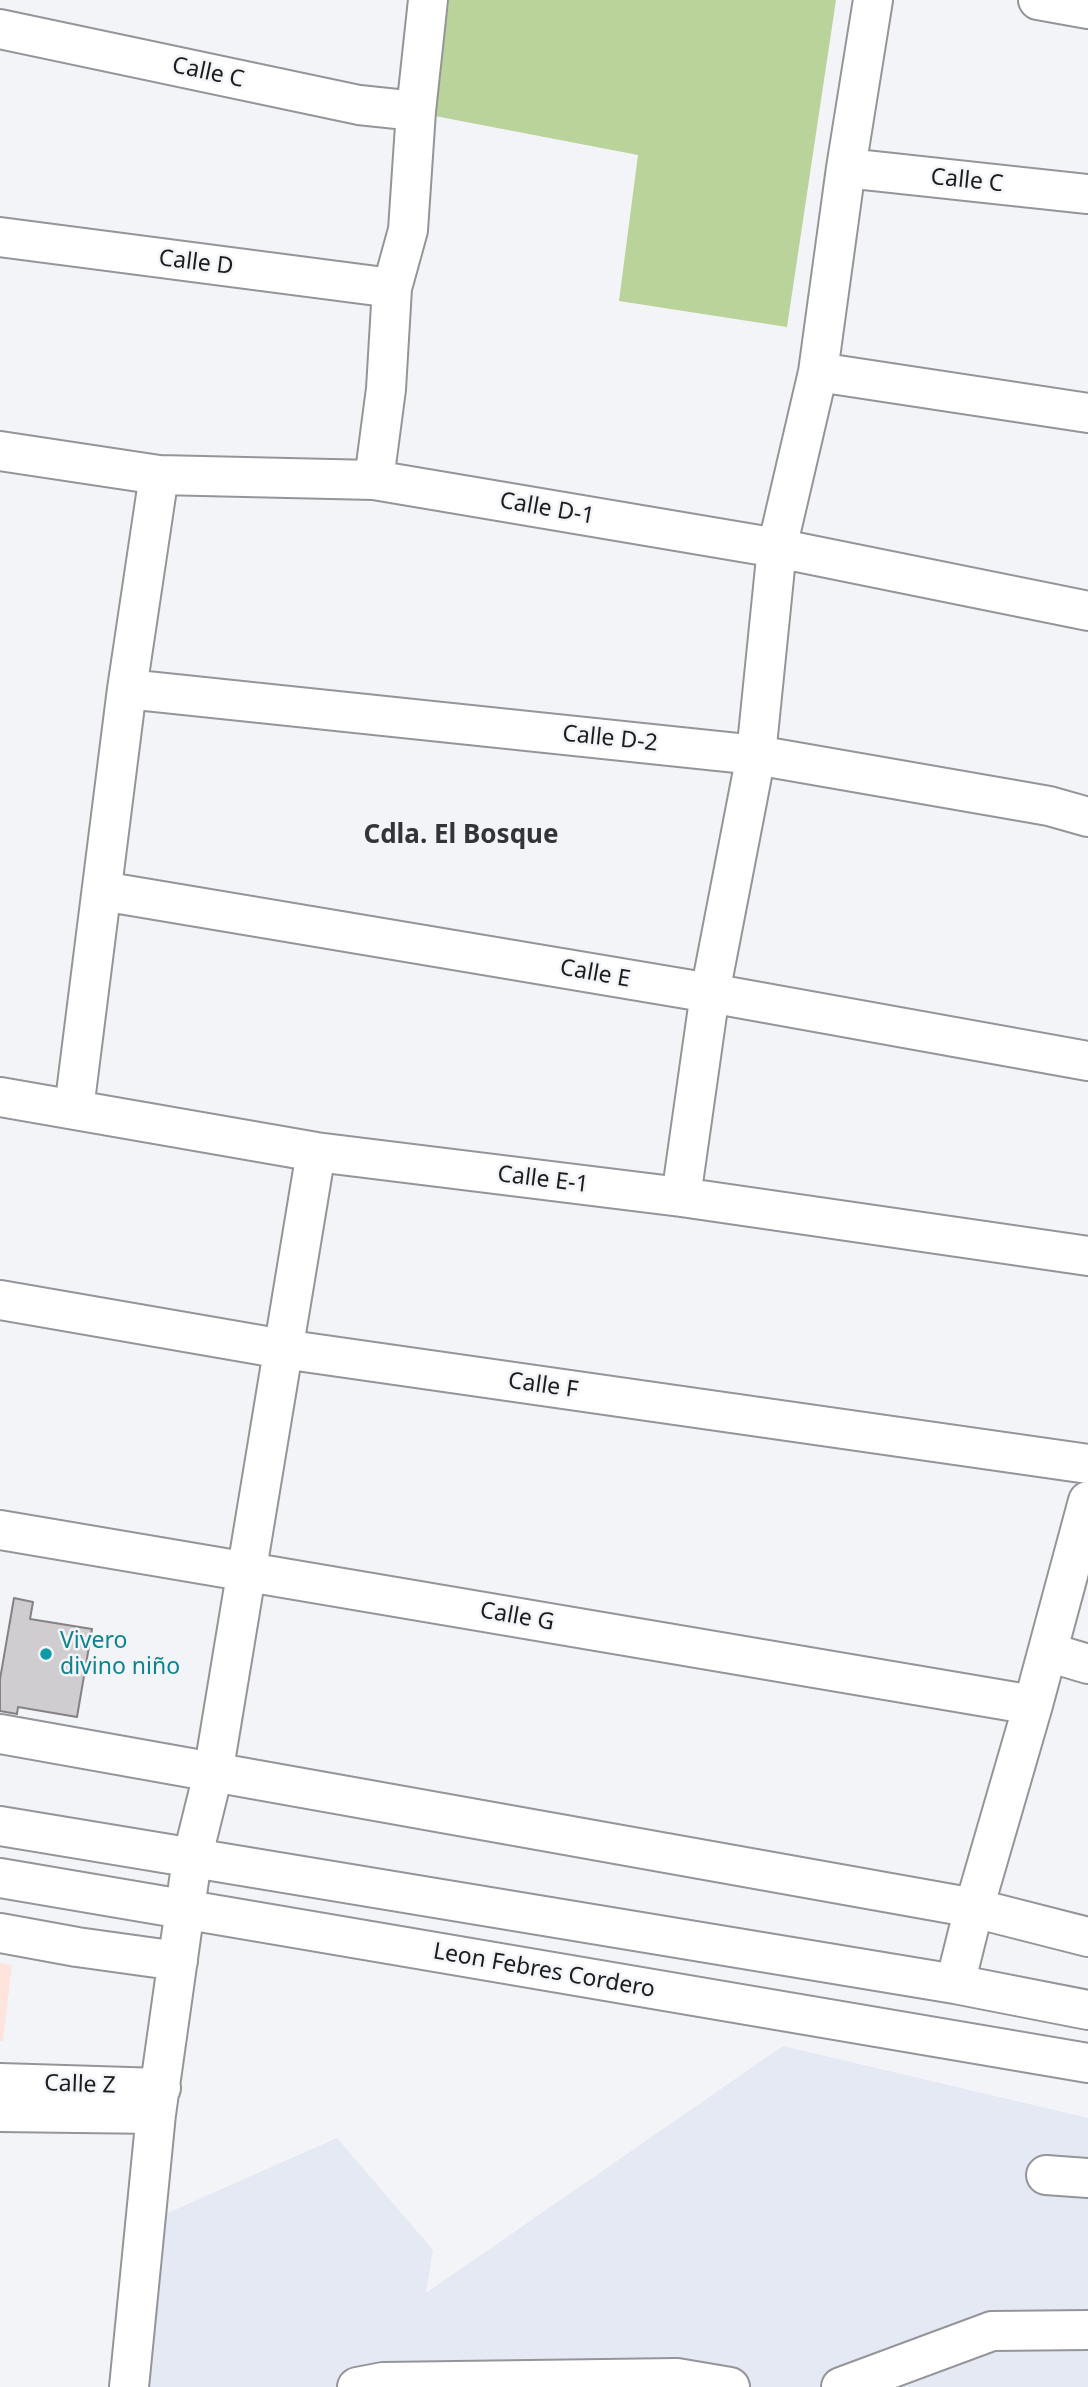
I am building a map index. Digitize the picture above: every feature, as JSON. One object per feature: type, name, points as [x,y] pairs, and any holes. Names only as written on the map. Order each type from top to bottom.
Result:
[{"type":"street","points":[[374,480],[386,389],[392,288],[408,230],[416,111],[428,0]]},
{"type":"street","points":[[681,1197],[710,993],[756,755],[777,548],[818,372],[846,168],[873,0]]},
{"type":"street","points":[[1038,0],[1088,9]]},
{"type":"street","name":"Calle C","points":[[0,29],[359,105],[416,111]]},
{"type":"street","name":"Calle C","points":[[846,168],[1088,194]]},
{"type":"street","name":"Calle D","points":[[0,237],[392,288]]},
{"type":"street","points":[[818,372],[1088,413]]},
{"type":"street","name":"Calle D-1","points":[[0,451],[159,475],[374,480],[777,548],[1088,611]]},
{"type":"street","points":[[74,1108],[127,690],[159,475]]},
{"type":"street","name":"Calle D-2","points":[[127,690],[756,755],[1049,806],[1088,817]]},
{"type":"street","name":"Calle E","points":[[102,891],[710,993],[1088,1061]]},
{"type":"street","name":"Calle E-1","points":[[0,1097],[316,1152],[681,1197],[1088,1256]]},
{"type":"street","points":[[129,2387],[159,2101],[192,1860],[213,1774],[316,1152]]},
{"type":"street","name":"Calle F","points":[[0,1300],[283,1349],[1088,1464]]},
{"type":"street","points":[[955,1984],[1088,1501]]},
{"type":"street","name":"Calle G","points":[[0,1530],[1033,1705]]},
{"type":"street","points":[[1048,1652],[1088,1664]]},
{"type":"street","points":[[0,1734],[974,1908],[1088,1937]]},
{"type":"street","points":[[0,1826],[192,1860],[955,1984],[1088,2010]]},
{"type":"street","name":"Leon Febres Cordero","points":[[0,1878],[1088,2063]]},
{"type":"street","points":[[0,1933],[178,1961]]},
{"type":"street","name":"Calle Z","points":[[0,2083],[159,2101]]},
{"type":"street","name":"Calle Z","points":[[0,2112],[159,2101]]},
{"type":"street","points":[[1046,2175],[1088,2178]]},
{"type":"street","points":[[841,2387],[992,2331],[1088,2330]]},
{"type":"street","points":[[374,2385],[677,2383],[730,2387]]},
{"type":"shaded area","points":[[0,1963],[12,1965],[3,2041],[0,2041]]},
{"type":"shaded area","points":[[783,2046],[1088,2118],[1088,2387],[140,2387],[163,2215],[337,2138],[433,2250],[426,2293]]},
{"type":"green space","points":[[449,0],[836,0],[787,327],[619,301],[638,155],[435,116]]},
{"type":"building","name":"Vivero divino niño","points":[[14,1598],[33,1602],[30,1619],[92,1629],[77,1717],[18,1707],[17,1714],[0,1711],[0,1679]]},
{"type":"place","name":"Vivero divino niño","points":[[46,1654]]},
{"type":"district","name":"Cdla. El Bosque","points":[[461,836]]}]
